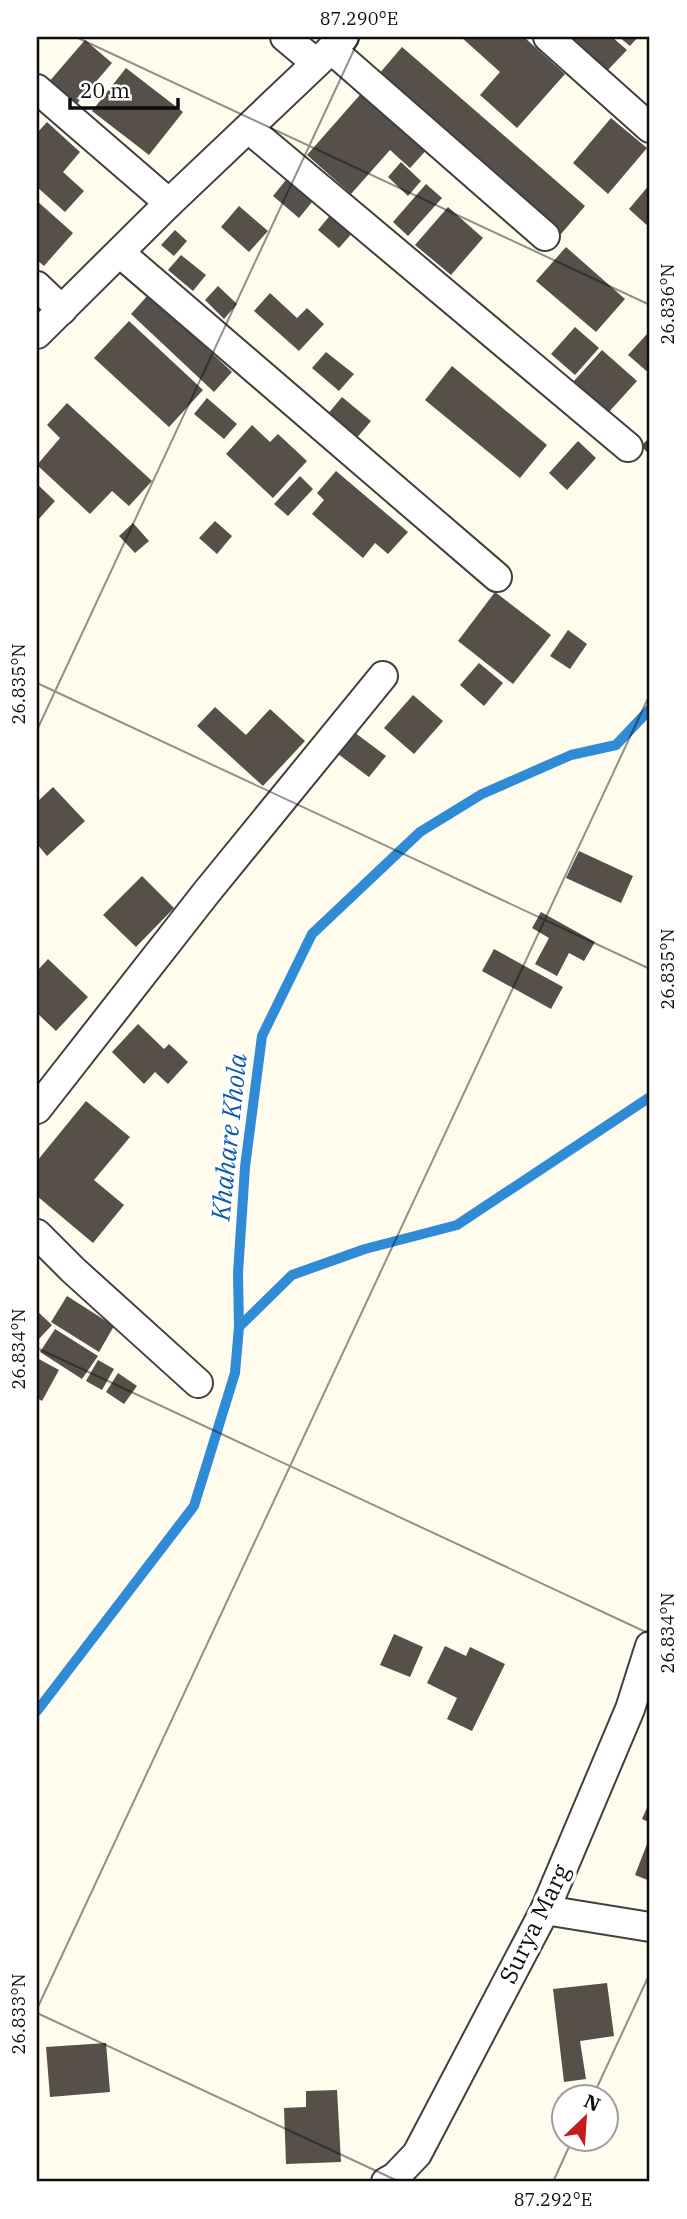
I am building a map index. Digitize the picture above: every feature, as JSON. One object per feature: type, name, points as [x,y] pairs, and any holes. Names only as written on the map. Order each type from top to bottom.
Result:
[{"type":"street","points":[[285,37],[330,50],[545,236]]},
{"type":"street","points":[[548,37],[650,128]]},
{"type":"street","points":[[37,334],[169,203],[330,50]]},
{"type":"street","points":[[37,89],[169,203]]},
{"type":"street","points":[[249,129],[628,447]]},
{"type":"street","points":[[120,253],[497,578]]},
{"type":"street","points":[[37,286],[62,310]]},
{"type":"street","points":[[37,1109],[206,893],[383,676]]},
{"type":"street","points":[[37,1234],[198,1383]]},
{"type":"street","name":"Surya Marg","points":[[386,2182],[395,2177],[416,2154],[545,1910],[629,1709],[650,1646]]},
{"type":"street","points":[[545,1910],[650,1927]]},
{"type":"building","points":[[461,37],[524,37],[565,74],[517,128],[480,95],[500,72]]},
{"type":"building","points":[[562,37],[612,37],[627,50],[604,74]]},
{"type":"building","points":[[619,37],[638,37],[630,46]]},
{"type":"building","points":[[85,40],[112,63],[75,106],[48,83]]},
{"type":"building","points":[[402,47],[585,206],[561,234],[379,74]]},
{"type":"building","points":[[126,68],[183,112],[149,155],[92,111]]},
{"type":"building","points":[[366,88],[431,145],[410,168],[390,150],[351,194],[307,155]]},
{"type":"building","points":[[611,118],[647,148],[608,194],[573,163]]},
{"type":"building","points":[[47,122],[80,152],[63,172],[84,191],[65,212],[37,187],[37,133]]},
{"type":"building","points":[[401,162],[421,181],[408,196],[388,177]]},
{"type":"building","points":[[290,175],[317,196],[299,218],[273,196]]},
{"type":"building","points":[[426,184],[442,198],[408,236],[393,222]]},
{"type":"building","points":[[650,184],[650,228],[629,209]]},
{"type":"building","points":[[37,201],[73,233],[44,266],[37,260]]},
{"type":"building","points":[[239,206],[268,231],[249,252],[221,227]]},
{"type":"building","points":[[448,207],[483,238],[451,275],[415,245]]},
{"type":"building","points":[[332,213],[354,231],[339,248],[318,230]]},
{"type":"building","points":[[175,230],[187,241],[174,256],[161,245]]},
{"type":"building","points":[[566,247],[625,299],[596,332],[536,281]]},
{"type":"building","points":[[181,255],[206,275],[193,291],[168,270]]},
{"type":"building","points":[[218,286],[237,304],[224,319],[205,300]]},
{"type":"building","points":[[270,293],[297,318],[307,308],[324,324],[299,351],[254,311]]},
{"type":"building","points":[[149,294],[232,372],[214,392],[131,314]]},
{"type":"building","points":[[129,321],[203,390],[169,427],[94,358]]},
{"type":"building","points":[[575,327],[599,348],[575,375],[551,354]]},
{"type":"building","points":[[647,334],[650,336],[650,374],[628,355]]},
{"type":"building","points":[[602,350],[637,381],[607,414],[573,382]]},
{"type":"building","points":[[326,352],[354,374],[339,391],[312,368]]},
{"type":"building","points":[[452,366],[547,445],[520,478],[425,400]]},
{"type":"building","points":[[342,397],[371,421],[355,440],[327,415]]},
{"type":"building","points":[[207,398],[237,424],[224,439],[194,414]]},
{"type":"building","points":[[67,403],[152,481],[129,506],[112,491],[90,514],[37,465],[60,438],[47,425]]},
{"type":"building","points":[[252,425],[270,442],[278,434],[307,461],[273,498],[226,454]]},
{"type":"building","points":[[650,437],[650,455],[641,446]]},
{"type":"building","points":[[578,441],[596,458],[567,490],[549,473]]},
{"type":"building","points":[[336,471],[408,532],[388,554],[375,543],[363,558],[312,514],[324,500],[317,493]]},
{"type":"building","points":[[300,476],[313,489],[288,516],[274,504]]},
{"type":"building","points":[[37,484],[55,501],[37,521]]},
{"type":"building","points":[[215,521],[232,536],[217,554],[199,538]]},
{"type":"building","points":[[133,523],[149,541],[135,553],[119,536]]},
{"type":"building","points":[[495,592],[551,635],[513,684],[458,641]]},
{"type":"building","points":[[568,630],[587,644],[570,669],[550,656]]},
{"type":"building","points":[[479,663],[503,683],[484,706],[460,685]]},
{"type":"building","points":[[413,695],[443,721],[414,754],[384,728]]},
{"type":"building","points":[[215,707],[246,735],[270,709],[305,741],[263,786],[197,726]]},
{"type":"building","points":[[354,732],[386,756],[369,777],[338,754]]},
{"type":"building","points":[[53,787],[85,821],[47,856],[37,844],[37,802]]},
{"type":"building","points":[[579,851],[633,876],[621,903],[566,878]]},
{"type":"building","points":[[142,876],[174,908],[136,947],[103,915]]},
{"type":"building","points":[[541,912],[595,942],[584,961],[569,953],[557,976],[535,964],[549,938],[532,928]]},
{"type":"building","points":[[494,949],[563,987],[551,1009],[482,971]]},
{"type":"building","points":[[48,959],[88,997],[56,1031],[37,1013],[37,971]]},
{"type":"building","points":[[138,1024],[164,1049],[169,1044],[188,1062],[168,1084],[155,1072],[144,1084],[112,1052]]},
{"type":"building","points":[[86,1101],[130,1137],[94,1180],[124,1205],[93,1243],[37,1196],[37,1161]]},
{"type":"building","points":[[67,1296],[114,1326],[99,1352],[51,1322]]},
{"type":"building","points":[[37,1311],[52,1325],[37,1341]]},
{"type":"building","points":[[55,1329],[98,1356],[82,1379],[40,1352]]},
{"type":"building","points":[[37,1358],[59,1370],[42,1401],[37,1398]]},
{"type":"building","points":[[98,1360],[114,1369],[102,1390],[86,1381]]},
{"type":"building","points":[[118,1373],[137,1386],[124,1404],[106,1392]]},
{"type":"building","points":[[394,1634],[423,1647],[410,1677],[380,1665]]},
{"type":"building","points":[[445,1646],[466,1656],[470,1647],[505,1664],[472,1731],[447,1719],[457,1698],[427,1683]]},
{"type":"building","points":[[650,1801],[650,1823],[642,1819]]},
{"type":"building","points":[[647,1844],[650,1845],[650,1881],[635,1875]]},
{"type":"building","points":[[607,1983],[614,2036],[580,2041],[586,2079],[564,2082],[553,1989]]},
{"type":"building","points":[[106,2043],[110,2092],[50,2097],[46,2047]]},
{"type":"building","points":[[337,2090],[341,2162],[286,2164],[284,2108],[306,2107],[306,2091]]},
{"type":"waterway","name":"Khahare Khola","points":[[37,1711],[194,1506],[235,1373],[245,1167],[262,1036],[312,934],[420,832],[482,794],[571,755],[616,745],[650,709]]},
{"type":"waterway","points":[[239,1327],[292,1275],[365,1249],[457,1225],[650,1097]]}]
